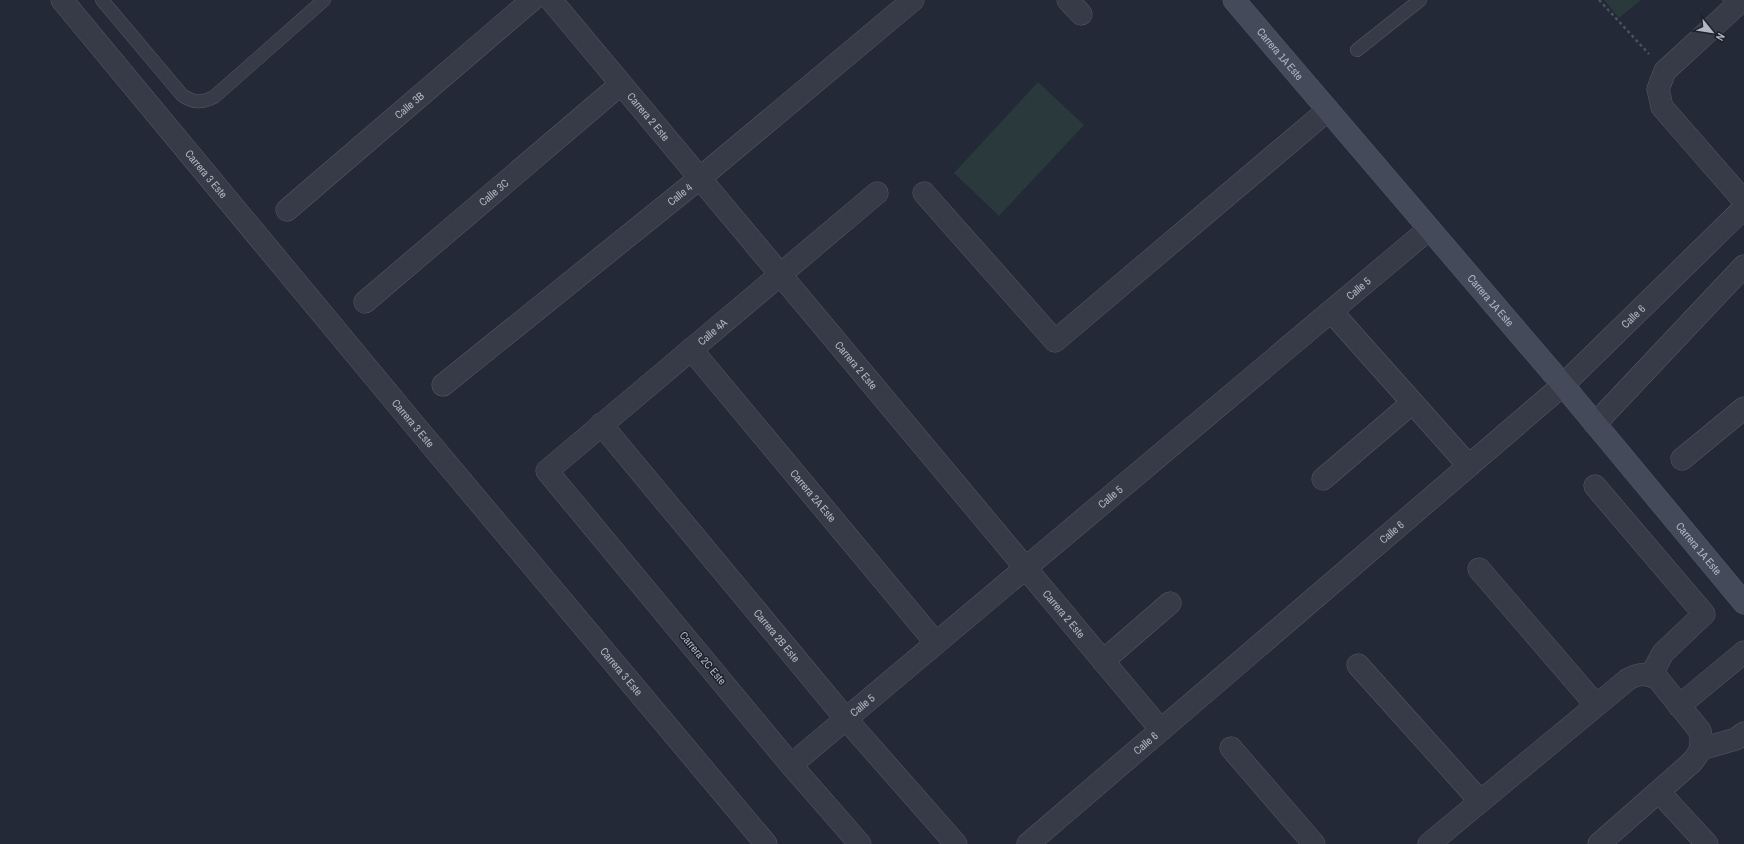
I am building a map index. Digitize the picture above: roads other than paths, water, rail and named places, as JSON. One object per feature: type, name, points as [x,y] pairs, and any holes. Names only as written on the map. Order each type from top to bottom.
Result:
[{"type":"street","name":"Carrera 3 Este","points":[[62,0],[766,844]]},
{"type":"street","name":"Calle 3B","points":[[287,210],[532,0]]},
{"type":"street","name":"Carrera 2 Este","points":[[551,0],[1161,730]]},
{"type":"street","name":"Calle 4","points":[[443,386],[700,178],[913,0]]},
{"type":"street","name":"Carrera 1A Este","points":[[1234,0],[1563,385],[1744,603]]},
{"type":"street","points":[[1734,0],[1738,4],[1665,71],[1658,89],[1662,107],[1744,201]]},
{"type":"street","name":"Calle 3C","points":[[365,302],[621,84]]},
{"type":"street","points":[[924,193],[1055,341],[1328,110]]},
{"type":"street","name":"Calle 4A","points":[[547,471],[877,193]]},
{"type":"street","name":"Calle 6","points":[[1028,844],[1563,385],[1744,208]]},
{"type":"street","name":"Calle 5","points":[[791,765],[1429,229]]},
{"type":"street","points":[[1595,424],[1744,266]]},
{"type":"street","points":[[1331,312],[1469,466]]},
{"type":"street","name":"Carrera 2A Este","points":[[691,349],[936,643]]},
{"type":"street","points":[[1323,479],[1412,403]]},
{"type":"street","points":[[1682,459],[1744,408]]},
{"type":"street","name":"Carrera 2B Este","points":[[601,424],[846,718],[956,844]]},
{"type":"street","name":"Carrera 2C Este","points":[[547,471],[791,765],[860,844]]},
{"type":"street","points":[[1595,486],[1704,614],[1663,653],[1651,675]]},
{"type":"street","points":[[1480,569],[1596,705]]},
{"type":"street","points":[[1103,661],[1170,603]]},
{"type":"street","points":[[1680,706],[1744,652]]},
{"type":"street","points":[[1358,665],[1480,801]]},
{"type":"street","points":[[1429,844],[1596,705],[1634,676],[1642,674],[1651,675],[1658,679],[1700,731],[1702,740],[1701,749],[1697,757],[1691,763],[1599,844]]},
{"type":"street","points":[[1701,749],[1736,739],[1744,733]]},
{"type":"street","points":[[1231,748],[1314,844]]},
{"type":"street","points":[[1659,792],[1706,844]]},
{"type":"lane","points":[[102,0],[182,95],[189,100],[198,102],[206,101],[214,97],[319,2]]},
{"type":"lane","points":[[1356,50],[1420,0]]}]
